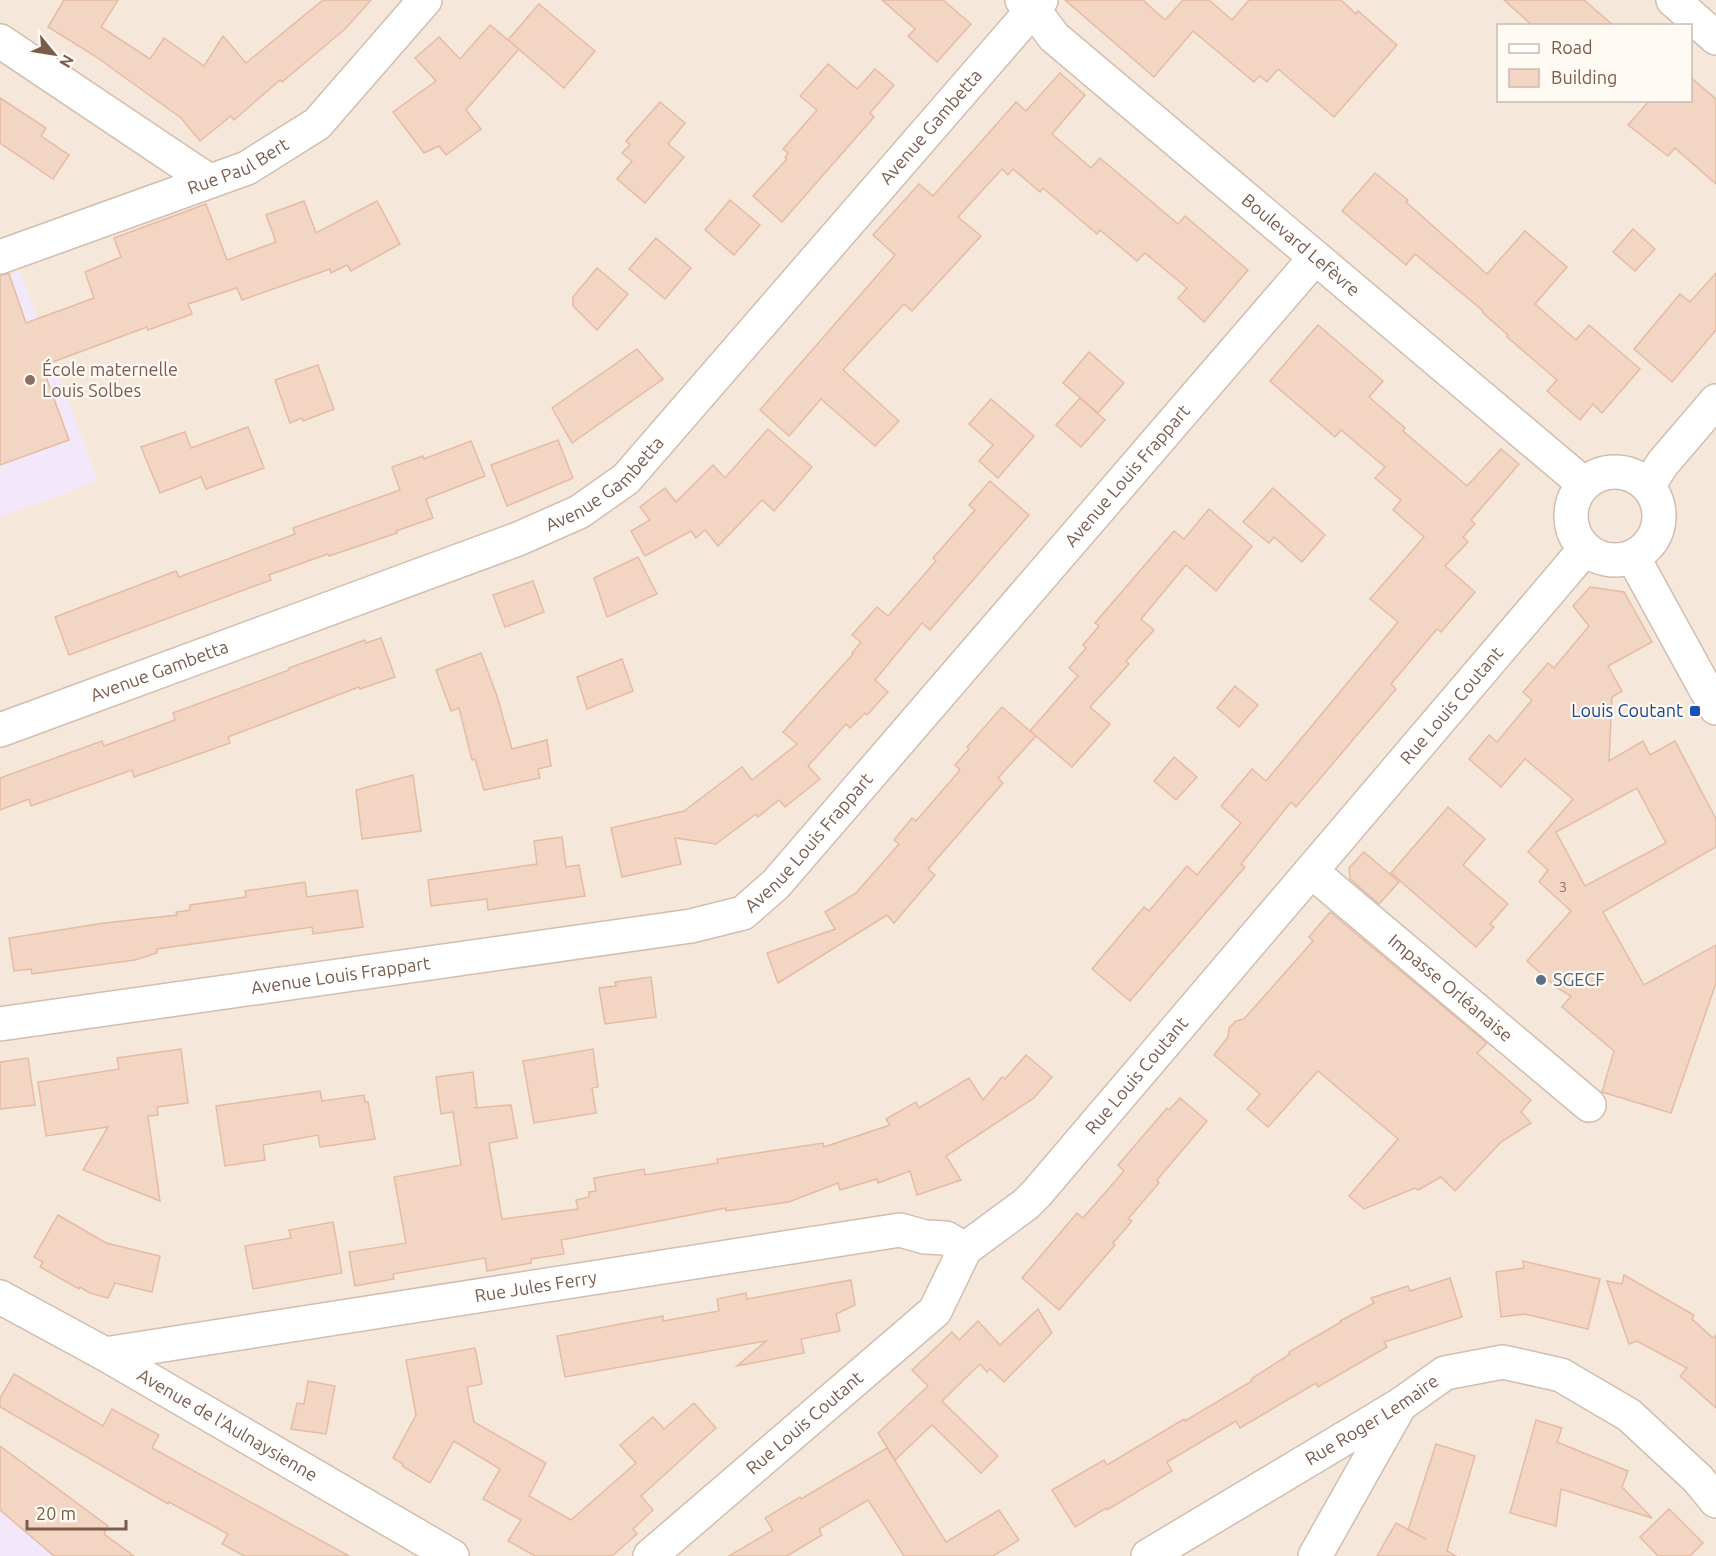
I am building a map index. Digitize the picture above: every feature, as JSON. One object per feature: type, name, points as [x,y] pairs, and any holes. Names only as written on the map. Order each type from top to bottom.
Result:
[{"type":"street","name":"Rue Paul Bert","points":[[0,257],[247,168],[317,124],[424,0]]},
{"type":"street","points":[[1673,0],[1716,38]]},
{"type":"street","name":"Boulevard Lefèvre","points":[[1032,3],[1054,37],[1584,483]]},
{"type":"street","name":"Avenue Gambetta","points":[[0,730],[518,539],[579,512],[626,479],[1032,3]]},
{"type":"street","points":[[0,41],[209,181]]},
{"type":"street","name":"Avenue Louis Frappart","points":[[0,1024],[692,926],[743,913],[776,884],[1315,258]]},
{"type":"street","points":[[1648,486],[1663,463],[1716,401]]},
{"type":"street","points":[[1610,472],[1624,472],[1648,486],[1659,511],[1658,525],[1645,549],[1633,557],[1607,561],[1585,549],[1575,538],[1570,509],[1575,495],[1584,483],[1610,472]]},
{"type":"street","name":"Rue Louis Coutant","points":[[650,1556],[935,1311],[965,1249],[1026,1204],[1585,549]]},
{"type":"street","points":[[1633,557],[1716,708]]},
{"type":"street","name":"Impasse Orléanaise","points":[[1311,871],[1589,1105]]},
{"type":"street","name":"Rue Jules Ferry","points":[[105,1354],[900,1230],[925,1237],[946,1238],[965,1249]]},
{"type":"street","name":"Avenue de l'Aulnaysienne","points":[[0,1297],[105,1354],[452,1556]]},
{"type":"street","name":"Rue Roger Lemaire","points":[[1148,1556],[1400,1405],[1445,1372],[1503,1362],[1561,1376],[1629,1415],[1698,1479],[1716,1501]]},
{"type":"street","points":[[1315,1556],[1400,1405]]},
{"type":"shaded area","points":[[0,0],[1716,0],[1716,1556],[0,1556]]},
{"type":"shaded area","name":"École maternelle Louis Solbes","points":[[20,271],[98,481],[0,517],[0,279]]},
{"type":"shaded area","points":[[0,1472],[116,1556],[0,1556]]},
{"type":"building","points":[[64,0],[118,0],[101,27],[150,59],[164,38],[204,66],[223,36],[246,63],[323,0],[371,0],[345,29],[282,82],[280,80],[234,120],[231,116],[200,141],[181,118],[95,56],[48,27]]},
{"type":"building","points":[[882,0],[943,0],[971,24],[937,62],[908,36],[915,29]]},
{"type":"building","points":[[1065,0],[1143,0],[1165,20],[1183,0],[1209,0],[1232,20],[1249,0],[1341,0],[1356,14],[1358,11],[1397,45],[1334,117],[1278,69],[1267,82],[1260,76],[1254,82],[1193,31],[1154,77]]},
{"type":"building","points":[[1504,0],[1584,0],[1612,24],[1531,24]]},
{"type":"building","points":[[539,4],[595,51],[564,88],[508,40]]},
{"type":"building","points":[[490,25],[519,49],[466,110],[481,129],[446,155],[439,146],[424,153],[393,112],[436,81],[415,58],[439,37],[460,59]]},
{"type":"building","points":[[828,64],[857,89],[875,69],[894,85],[870,113],[874,117],[782,222],[753,196],[787,159],[785,158],[788,153],[783,149],[817,110],[800,96]]},
{"type":"building","points":[[1060,73],[1085,95],[1052,134],[1091,168],[1100,158],[1178,224],[1185,216],[1248,270],[1204,322],[1178,298],[1187,288],[1145,253],[1137,261],[1100,230],[1097,234],[1043,188],[1040,192],[1013,169],[1008,175],[1002,169],[958,217],[981,236],[912,311],[904,304],[843,370],[899,421],[875,446],[821,399],[789,436],[760,410],[895,255],[873,235],[919,184],[933,196],[1016,102],[1026,111]]},
{"type":"building","points":[[1692,79],[1716,99],[1716,184],[1675,148],[1668,156],[1628,125],[1648,102],[1692,102]]},
{"type":"building","points":[[0,98],[46,128],[41,136],[69,155],[53,179],[0,143]]},
{"type":"building","points":[[660,102],[685,123],[668,144],[684,157],[645,203],[617,179],[632,161],[622,153],[630,145],[626,141]]},
{"type":"building","points":[[1375,173],[1408,200],[1406,202],[1487,274],[1525,231],[1567,267],[1535,304],[1576,340],[1589,325],[1640,369],[1602,413],[1593,404],[1580,420],[1547,391],[1557,380],[1507,337],[1508,335],[1482,310],[1415,254],[1406,265],[1342,211]]},
{"type":"building","points":[[730,200],[760,225],[734,255],[705,230]]},
{"type":"building","points":[[304,201],[316,233],[377,201],[400,244],[351,271],[347,265],[331,273],[330,269],[242,300],[237,288],[188,304],[192,314],[148,330],[147,327],[42,366],[69,440],[0,465],[0,275],[9,274],[26,323],[94,298],[85,272],[121,257],[114,238],[206,204],[227,260],[276,242],[266,215]]},
{"type":"building","points":[[1633,229],[1655,249],[1635,271],[1613,252]]},
{"type":"building","points":[[656,238],[691,268],[665,299],[629,269]]},
{"type":"building","points":[[597,268],[628,294],[597,330],[573,306],[573,297]]},
{"type":"building","points":[[1716,273],[1716,330],[1672,382],[1634,349],[1680,294],[1690,302]]},
{"type":"building","points":[[1318,325],[1383,381],[1369,397],[1405,428],[1403,431],[1467,486],[1501,449],[1519,464],[1471,520],[1475,524],[1463,537],[1468,542],[1445,566],[1475,592],[1441,632],[1437,629],[1391,684],[1396,689],[1296,807],[1291,802],[1241,864],[1245,867],[1130,1001],[1092,969],[1144,907],[1149,911],[1187,866],[1197,875],[1241,823],[1221,806],[1252,769],[1266,781],[1398,622],[1370,599],[1424,537],[1393,510],[1401,500],[1375,478],[1385,467],[1341,430],[1335,437],[1270,381]]},
{"type":"building","points":[[637,349],[663,379],[572,443],[552,408]]},
{"type":"building","points":[[1089,352],[1124,383],[1098,413],[1063,383]]},
{"type":"building","points":[[318,365],[334,409],[303,421],[302,418],[290,423],[275,380]]},
{"type":"building","points":[[1080,398],[1105,420],[1081,447],[1056,425]]},
{"type":"building","points":[[991,399],[1034,436],[998,478],[979,461],[993,445],[969,424]]},
{"type":"building","points":[[248,427],[264,468],[206,489],[201,477],[160,493],[141,447],[185,432],[191,448]]},
{"type":"building","points":[[768,429],[812,467],[774,511],[762,500],[718,546],[705,530],[696,538],[691,531],[645,556],[631,531],[650,520],[640,507],[665,488],[676,502],[713,465],[725,478]]},
{"type":"building","points":[[558,440],[573,478],[507,506],[491,465]]},
{"type":"building","points":[[471,441],[485,476],[426,499],[433,518],[396,531],[397,533],[269,575],[271,580],[69,655],[55,617],[176,571],[179,577],[295,534],[293,528],[400,490],[392,467],[423,456],[424,459]]},
{"type":"building","points":[[990,481],[1029,515],[930,630],[922,623],[875,680],[888,692],[867,715],[865,713],[850,728],[846,724],[808,766],[820,779],[785,807],[779,800],[758,817],[756,814],[716,844],[675,838],[681,864],[622,877],[611,828],[684,811],[742,767],[752,780],[797,744],[783,732],[853,654],[861,642],[852,635],[877,607],[888,616],[936,561],[933,558],[975,510],[969,505]]},
{"type":"building","points":[[1273,488],[1325,535],[1302,562],[1274,537],[1269,543],[1243,522]]},
{"type":"building","points":[[1209,509],[1252,546],[1216,591],[1186,565],[1141,619],[1154,630],[1126,661],[1129,664],[1090,707],[1110,724],[1072,767],[1030,731],[1078,676],[1069,668],[1086,648],[1083,645],[1099,626],[1095,623],[1174,531],[1184,539]]},
{"type":"building","points":[[638,557],[657,594],[607,617],[594,578]]},
{"type":"building","points":[[533,581],[544,612],[505,627],[493,595]]},
{"type":"building","points":[[1590,587],[1624,592],[1652,642],[1608,666],[1622,691],[1612,697],[1609,761],[1643,741],[1650,755],[1675,741],[1716,819],[1716,847],[1603,912],[1644,985],[1716,945],[1716,983],[1671,1113],[1602,1092],[1614,1051],[1562,1007],[1571,996],[1557,988],[1527,961],[1571,911],[1539,882],[1548,870],[1528,852],[1573,799],[1525,759],[1501,787],[1469,759],[1489,735],[1497,742],[1532,700],[1523,692],[1548,663],[1554,668],[1589,626],[1573,606]],"holes":[[[1637,788],[1666,843],[1585,886],[1556,832]]]},
{"type":"building","points":[[381,638],[395,677],[360,689],[359,687],[228,737],[230,743],[134,777],[132,770],[31,806],[29,799],[0,810],[0,778],[102,741],[104,746],[175,720],[173,713],[365,640],[366,643]]},
{"type":"building","points":[[481,653],[497,696],[512,749],[547,740],[551,766],[538,769],[540,778],[484,790],[475,759],[472,760],[459,708],[451,711],[436,670]]},
{"type":"building","points":[[622,659],[633,691],[587,709],[577,677]]},
{"type":"building","points":[[1235,686],[1258,705],[1239,727],[1217,708]]},
{"type":"building","points":[[1002,707],[1036,736],[998,778],[1003,783],[928,869],[935,875],[894,923],[887,915],[778,983],[767,953],[835,929],[825,912],[856,893],[899,844],[894,840],[912,818],[916,821],[960,770],[955,765],[969,749],[967,747]]},
{"type":"building","points":[[1174,757],[1197,777],[1176,800],[1154,781]]},
{"type":"building","points":[[413,775],[421,831],[362,839],[356,790]]},
{"type":"building","points":[[1448,807],[1485,839],[1463,865],[1508,904],[1490,924],[1494,927],[1476,947],[1391,873]]},
{"type":"building","points":[[562,837],[566,867],[579,865],[585,896],[488,910],[487,899],[431,906],[428,880],[537,864],[534,841]]},
{"type":"building","points":[[1364,852],[1399,882],[1379,904],[1350,879],[1349,868]]},
{"type":"building","points":[[305,882],[307,897],[357,890],[363,927],[313,934],[312,927],[157,949],[157,953],[135,960],[32,974],[31,969],[14,971],[9,938],[104,923],[177,915],[176,912],[190,910],[190,905],[246,897],[245,891]]},
{"type":"building","points":[[1330,912],[1487,1043],[1477,1053],[1531,1100],[1521,1112],[1531,1123],[1501,1142],[1455,1191],[1441,1177],[1418,1190],[1415,1188],[1364,1209],[1349,1196],[1398,1139],[1318,1071],[1268,1127],[1247,1109],[1260,1094],[1214,1055],[1228,1037],[1229,1028],[1236,1021],[1244,1019],[1313,941],[1309,937]]},
{"type":"building","points":[[651,977],[656,1017],[605,1024],[599,988],[616,986],[615,982]]},
{"type":"building","points":[[181,1049],[188,1103],[157,1107],[158,1115],[148,1116],[160,1201],[83,1170],[108,1127],[46,1136],[38,1082],[119,1069],[117,1058]]},
{"type":"building","points":[[593,1049],[598,1087],[592,1088],[596,1113],[534,1123],[523,1061]]},
{"type":"building","points":[[1026,1055],[1052,1077],[1034,1098],[946,1156],[961,1180],[917,1195],[910,1171],[878,1183],[877,1179],[840,1190],[838,1183],[789,1202],[726,1211],[726,1208],[561,1240],[564,1254],[531,1259],[531,1263],[487,1271],[485,1258],[393,1274],[394,1279],[355,1286],[349,1252],[406,1243],[394,1177],[461,1165],[453,1112],[441,1114],[436,1077],[473,1072],[477,1107],[474,1108],[511,1105],[517,1138],[489,1143],[502,1219],[578,1209],[576,1200],[589,1197],[589,1192],[596,1191],[594,1178],[644,1169],[645,1175],[718,1163],[717,1159],[823,1143],[824,1147],[890,1125],[886,1119],[916,1102],[919,1108],[969,1078],[983,1100],[1002,1077],[1005,1079]]},
{"type":"building","points":[[28,1058],[35,1105],[0,1109],[0,1062]]},
{"type":"building","points":[[320,1091],[322,1101],[364,1095],[365,1102],[368,1102],[375,1139],[320,1147],[318,1135],[263,1145],[265,1160],[225,1166],[216,1106]]},
{"type":"building","points":[[1180,1098],[1207,1121],[1157,1180],[1159,1183],[1128,1219],[1132,1221],[1113,1243],[1115,1245],[1059,1310],[1022,1278],[1077,1213],[1083,1218],[1124,1171],[1118,1165],[1167,1108],[1169,1110]]},
{"type":"building","points":[[58,1215],[106,1243],[160,1256],[152,1292],[115,1283],[108,1298],[90,1293],[80,1287],[79,1289],[40,1267],[43,1262],[34,1257]]},
{"type":"building","points":[[333,1222],[342,1273],[253,1289],[245,1246],[291,1238],[289,1230]]},
{"type":"building","points":[[1523,1261],[1600,1279],[1588,1329],[1525,1314],[1501,1317],[1496,1272],[1524,1268]]},
{"type":"building","points":[[1624,1275],[1694,1315],[1692,1319],[1713,1338],[1716,1335],[1716,1408],[1680,1376],[1687,1368],[1637,1341],[1629,1344],[1607,1281],[1622,1284]]},
{"type":"building","points":[[1450,1278],[1462,1317],[1384,1342],[1387,1347],[1318,1387],[1316,1383],[1240,1428],[1236,1421],[1167,1462],[1172,1471],[1107,1510],[1106,1508],[1075,1527],[1052,1490],[1104,1460],[1107,1465],[1252,1381],[1251,1379],[1290,1354],[1289,1352],[1374,1303],[1371,1298],[1408,1286],[1410,1291]]},
{"type":"building","points":[[851,1280],[855,1305],[836,1314],[840,1331],[801,1339],[804,1353],[737,1366],[766,1341],[565,1377],[557,1336],[663,1316],[663,1321],[719,1311],[717,1299],[746,1293],[747,1299]]},
{"type":"building","points":[[1038,1309],[1052,1333],[1004,1382],[990,1369],[987,1372],[980,1364],[942,1401],[998,1456],[981,1473],[932,1425],[895,1460],[878,1433],[928,1386],[912,1370],[952,1332],[959,1340],[978,1321],[1000,1345]]},
{"type":"building","points":[[475,1348],[482,1384],[467,1387],[474,1422],[546,1463],[529,1496],[571,1520],[636,1463],[620,1445],[653,1417],[664,1429],[694,1403],[716,1428],[641,1496],[653,1510],[633,1529],[637,1534],[612,1556],[535,1556],[508,1541],[521,1520],[483,1499],[500,1469],[454,1441],[430,1483],[393,1458],[416,1415],[406,1360]]},
{"type":"building","points":[[14,1374],[103,1426],[112,1409],[159,1435],[152,1448],[349,1556],[244,1556],[222,1544],[228,1534],[169,1502],[168,1504],[0,1407],[0,1398]]},
{"type":"building","points":[[308,1381],[335,1386],[326,1434],[291,1429],[297,1403],[304,1404]]},
{"type":"building","points":[[1536,1420],[1562,1428],[1557,1442],[1628,1471],[1622,1487],[1652,1518],[1561,1489],[1556,1526],[1510,1513]]},
{"type":"building","points":[[1436,1444],[1475,1456],[1447,1551],[1456,1556],[1377,1556],[1396,1523],[1408,1529]]},
{"type":"building","points":[[0,1446],[108,1526],[104,1534],[134,1556],[54,1556],[0,1510]]},
{"type":"building","points":[[887,1448],[946,1542],[999,1510],[1019,1540],[993,1556],[904,1556],[868,1500],[819,1529],[822,1535],[787,1556],[729,1556],[773,1530],[765,1518]]},
{"type":"building","points":[[1669,1509],[1703,1543],[1690,1556],[1658,1556],[1640,1537]]},
{"type":"place","name":"École maternelle Louis Solbes","points":[[30,380]]},
{"type":"place","name":"Louis Coutant","points":[[1695,711]]},
{"type":"place","name":"SGECF","points":[[1541,980]]}]
